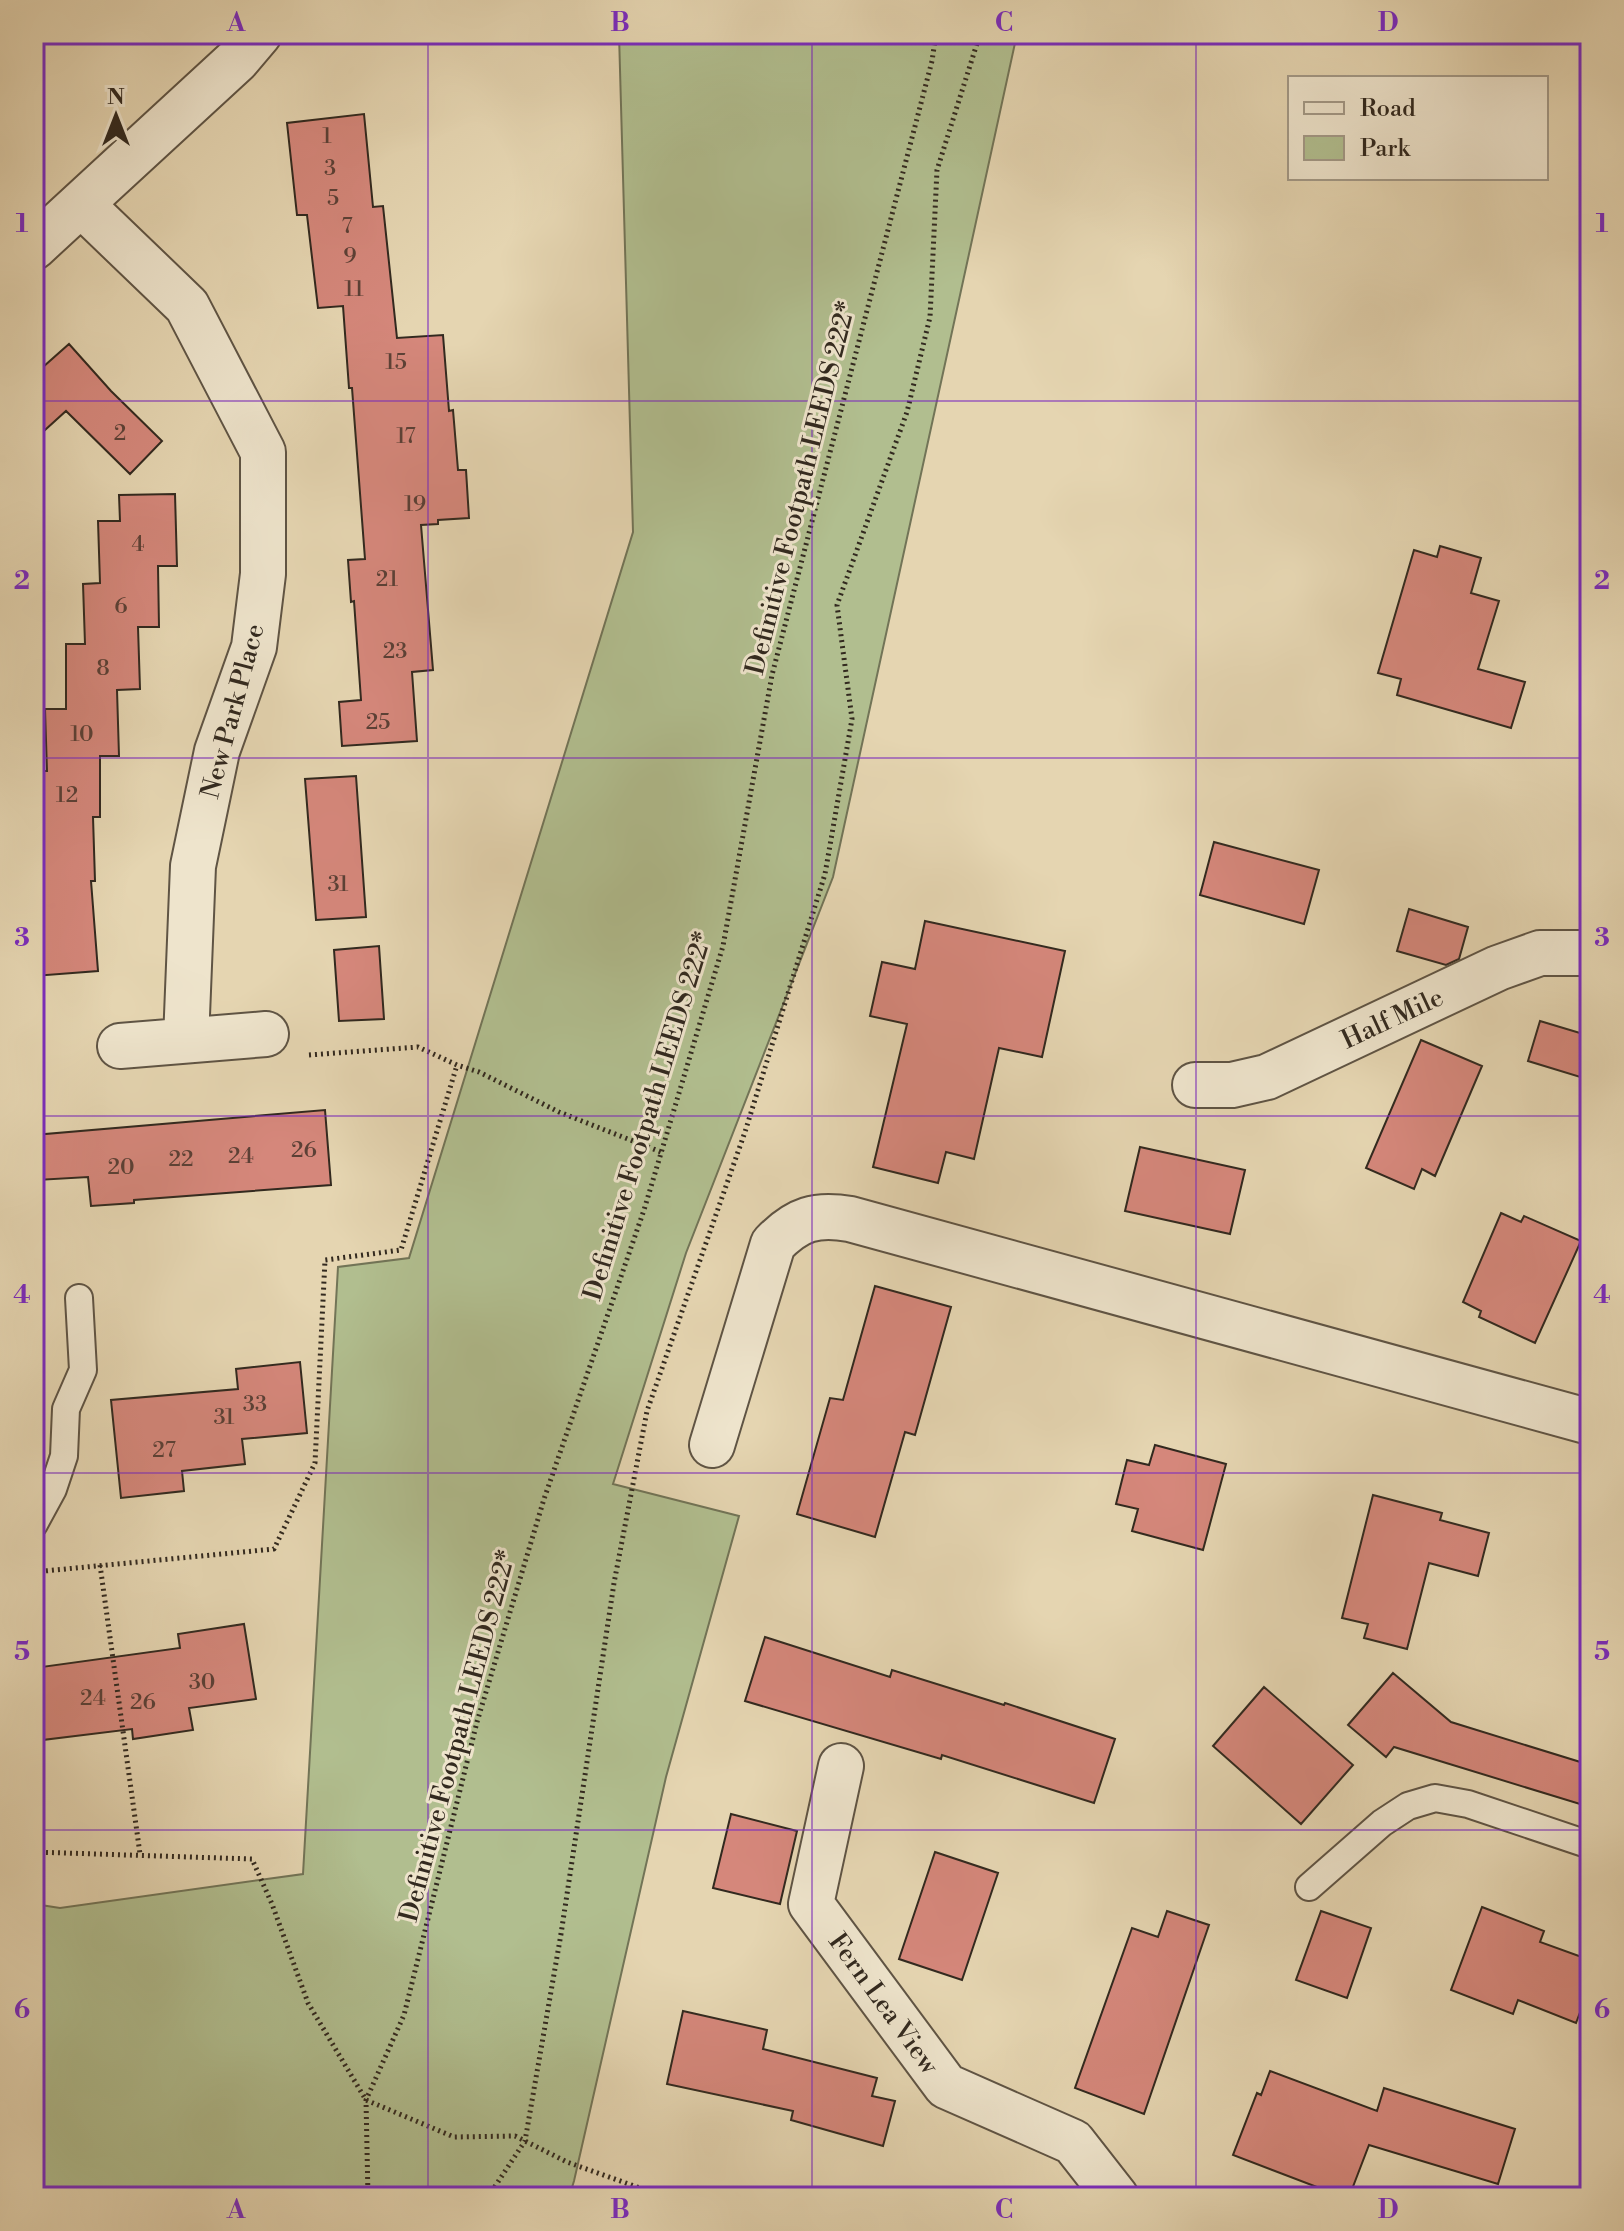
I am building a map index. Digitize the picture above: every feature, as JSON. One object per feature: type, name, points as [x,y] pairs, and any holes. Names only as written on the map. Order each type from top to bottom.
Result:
[{"type":"street","points":[[34,247],[237,60],[259,34]]},
{"type":"street","name":"New Park Place","points":[[81,204],[187,306],[263,452],[263,574],[254,647],[217,751],[193,866],[186,1040]]},
{"type":"street","name":"Half Mile","points":[[1195,1085],[1232,1085],[1267,1077],[1498,968],[1540,953],[1590,953]]},
{"type":"street","points":[[120,1046],[266,1034]]},
{"type":"street","points":[[712,1445],[773,1244],[787,1230],[806,1220],[828,1215],[1590,1422]]},
{"type":"street","name":"Fern Lea View","points":[[841,1766],[811,1904],[946,2086],[1073,2142],[1116,2197]]},
{"type":"lane","points":[[34,1524],[53,1489],[64,1456],[66,1409],[83,1370],[79,1298]]},
{"type":"lane","points":[[1309,1887],[1382,1823],[1408,1806],[1435,1798],[1468,1804],[1590,1845]]},
{"type":"path","name":"Definitive Footpath LEEDS 222*","points":[[368,2197],[366,2100],[404,2015],[477,1722],[512,1603],[661,1152],[723,946],[772,675],[932,61],[936,34]]},
{"type":"path","points":[[488,2197],[525,2141],[561,1934],[614,1583],[647,1411],[745,1132],[825,874],[852,719],[837,605],[907,412],[930,317],[937,170],[980,34]]},
{"type":"path","points":[[266,1034],[271,1057],[418,1047],[479,1072],[559,1112],[661,1152]]},
{"type":"path","points":[[34,1572],[274,1549],[315,1463],[325,1260],[401,1250],[457,1065]]},
{"type":"path","points":[[100,1565],[140,1854]]},
{"type":"path","points":[[34,1852],[252,1859],[308,2003],[366,2100],[454,2137],[515,2136],[567,2162],[665,2197]]},
{"type":"path","points":[[1587,2197],[1590,2184]]},
{"type":"green space","points":[[619,34],[1017,34],[833,877],[686,1253],[613,1484],[739,1516],[666,1777],[574,2181],[569,2197],[34,2197],[34,1904],[60,1908],[303,1874],[338,1267],[409,1258],[633,532]]},
{"type":"building","points":[[364,114],[373,207],[383,206],[397,338],[443,335],[449,411],[453,410],[458,470],[466,470],[469,518],[438,520],[438,524],[421,525],[433,670],[412,672],[417,741],[342,746],[339,702],[361,700],[348,560],[365,559],[352,388],[349,388],[343,306],[318,308],[307,215],[297,215],[287,123]]},
{"type":"building","points":[[69,344],[162,441],[130,474],[66,411],[34,440],[34,375]]},
{"type":"building","points":[[175,494],[177,566],[158,566],[159,627],[138,627],[140,689],[117,690],[119,756],[100,756],[100,817],[93,817],[95,881],[91,881],[98,971],[34,976],[34,771],[47,771],[45,709],[66,709],[66,644],[85,644],[83,584],[100,583],[98,521],[120,521],[119,495]]},
{"type":"building","points":[[1440,546],[1481,558],[1471,593],[1499,601],[1478,669],[1525,682],[1511,728],[1397,695],[1401,679],[1378,673],[1414,550],[1437,557]]},
{"type":"building","points":[[356,776],[366,917],[316,920],[305,779]]},
{"type":"building","points":[[1214,842],[1319,870],[1304,924],[1200,895]]},
{"type":"building","points":[[1409,909],[1468,927],[1459,959],[1446,965],[1397,951]]},
{"type":"building","points":[[925,921],[1065,951],[1042,1057],[999,1048],[974,1159],[946,1152],[938,1183],[873,1167],[907,1024],[870,1016],[882,962],[915,969]]},
{"type":"building","points":[[379,946],[384,1019],[339,1021],[334,950]]},
{"type":"building","points":[[1540,1021],[1590,1036],[1590,1080],[1528,1061]]},
{"type":"building","points":[[1421,1040],[1482,1066],[1435,1176],[1422,1169],[1414,1189],[1366,1168]]},
{"type":"building","points":[[325,1110],[331,1185],[91,1206],[88,1177],[37,1180],[34,1135]]},
{"type":"building","points":[[1140,1147],[1245,1170],[1230,1234],[1125,1211]]},
{"type":"building","points":[[1501,1213],[1521,1222],[1524,1216],[1581,1241],[1535,1343],[1479,1317],[1481,1311],[1463,1302]]},
{"type":"building","points":[[875,1286],[951,1307],[915,1435],[905,1432],[875,1537],[797,1514],[830,1398],[843,1400]]},
{"type":"building","points":[[300,1362],[307,1433],[242,1439],[245,1464],[182,1471],[184,1491],[121,1498],[111,1400],[238,1389],[236,1369]]},
{"type":"building","points":[[1155,1445],[1226,1464],[1203,1550],[1132,1531],[1138,1509],[1116,1504],[1127,1460],[1149,1465]]},
{"type":"building","points":[[1373,1495],[1442,1513],[1440,1520],[1489,1533],[1478,1576],[1429,1563],[1407,1649],[1364,1638],[1368,1624],[1342,1618]]},
{"type":"building","points":[[244,1624],[256,1699],[189,1708],[193,1730],[133,1739],[132,1729],[34,1741],[34,1668],[180,1648],[178,1634]]},
{"type":"building","points":[[765,1637],[890,1677],[892,1670],[1115,1739],[1094,1803],[942,1755],[941,1759],[745,1701]]},
{"type":"building","points":[[1393,1673],[1451,1722],[1590,1765],[1580,1804],[1394,1747],[1386,1757],[1348,1725]]},
{"type":"building","points":[[1264,1687],[1353,1765],[1301,1824],[1213,1746]]},
{"type":"building","points":[[731,1814],[797,1831],[780,1904],[713,1888]]},
{"type":"building","points":[[935,1852],[998,1873],[962,1980],[899,1959]]},
{"type":"building","points":[[1482,1907],[1544,1931],[1540,1942],[1590,1960],[1590,1986],[1576,2023],[1518,2000],[1513,2014],[1451,1990]]},
{"type":"building","points":[[1167,1911],[1209,1925],[1144,2114],[1075,2088],[1132,1928],[1158,1937]]},
{"type":"building","points":[[1321,1911],[1371,1928],[1347,1998],[1296,1980]]},
{"type":"building","points":[[683,2011],[767,2030],[763,2049],[877,2078],[872,2096],[895,2101],[883,2146],[791,2120],[793,2111],[667,2084]]},
{"type":"building","points":[[1270,2071],[1377,2111],[1384,2088],[1515,2129],[1498,2184],[1369,2145],[1349,2197],[1343,2197],[1233,2155],[1257,2093],[1261,2095]]}]
